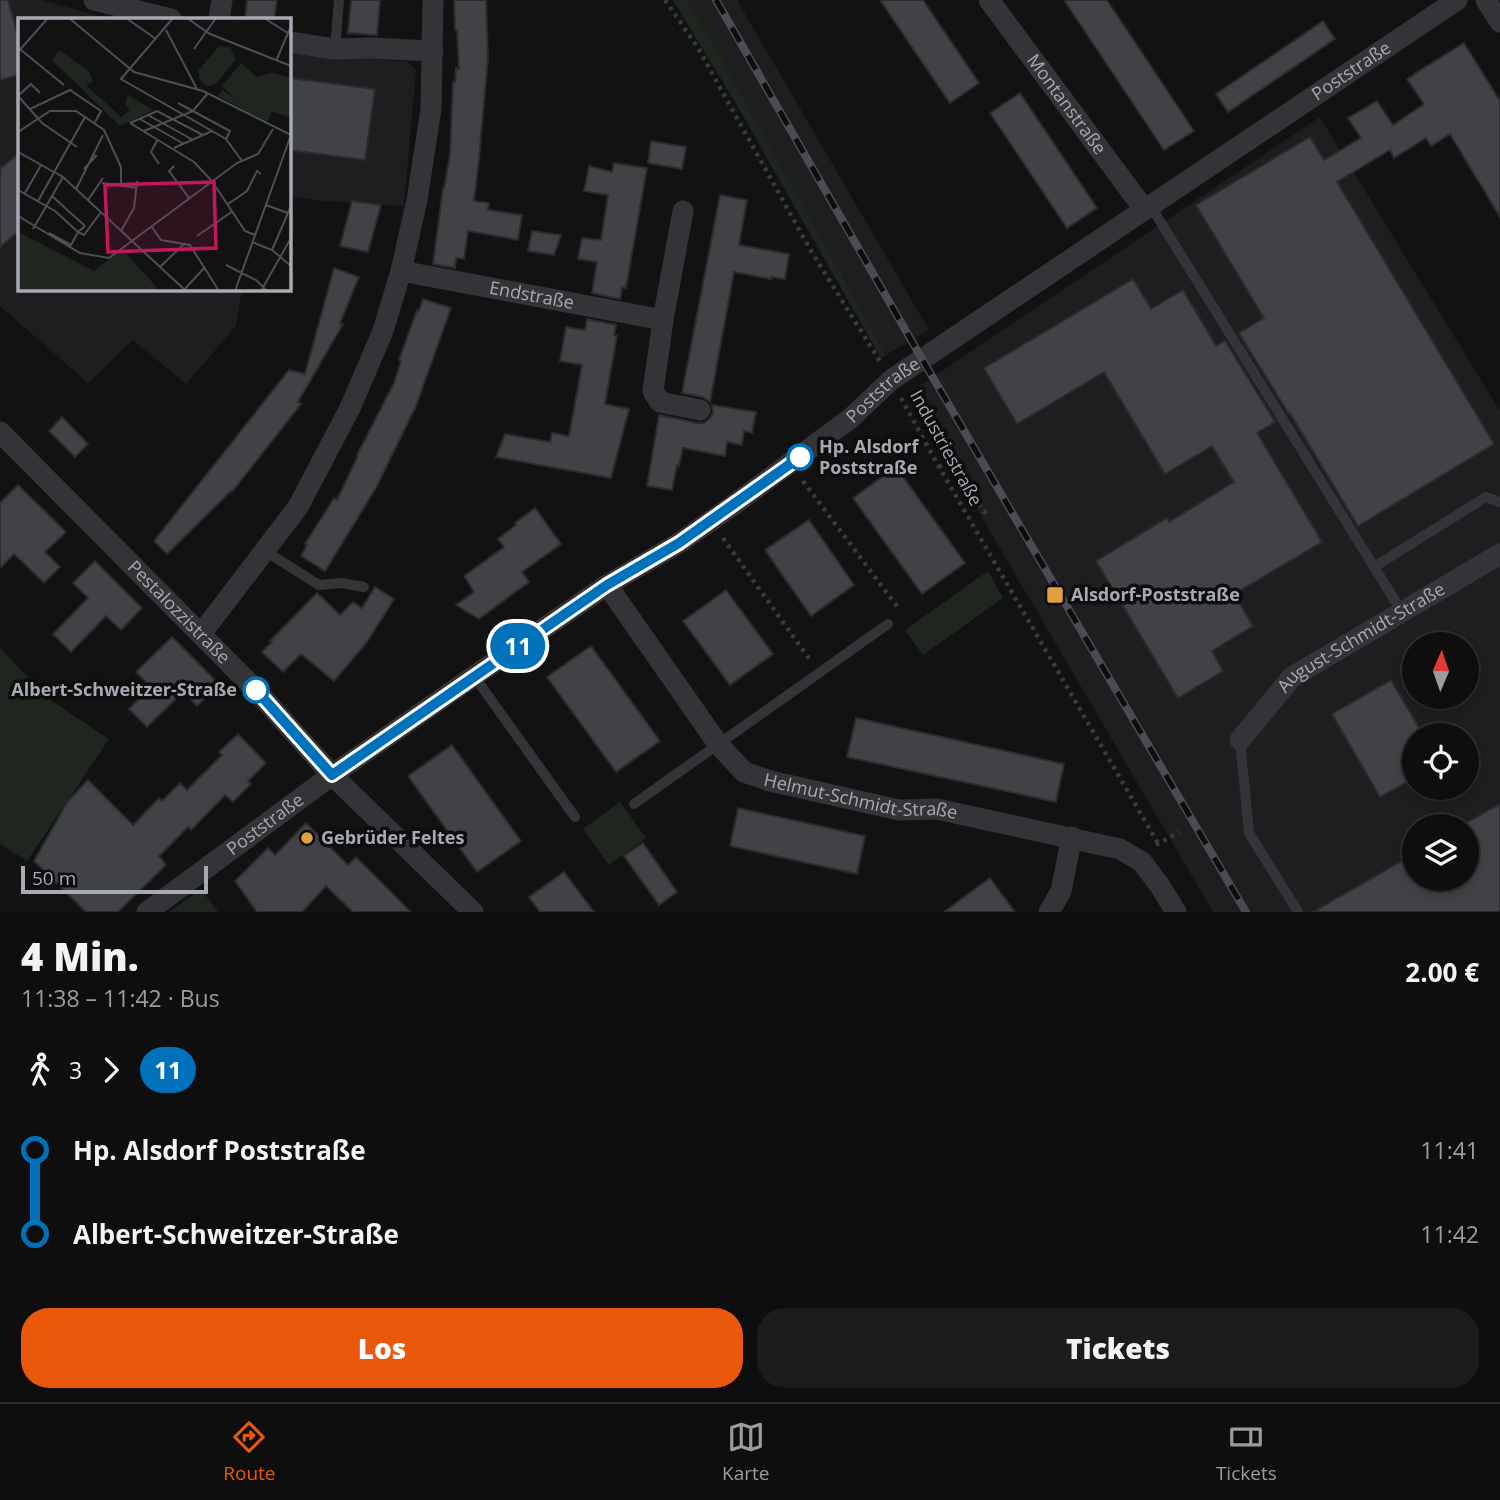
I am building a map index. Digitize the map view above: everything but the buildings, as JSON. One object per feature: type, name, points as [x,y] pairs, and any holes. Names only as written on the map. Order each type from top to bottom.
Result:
[{"type":"street","points":[[94,0],[167,18]]},
{"type":"street","points":[[219,18],[222,0]]},
{"type":"street","points":[[201,634],[298,507],[350,408],[383,331],[401,271],[417,200],[431,108],[433,0]]},
{"type":"street","name":"Montanstraße","points":[[989,0],[1147,207]]},
{"type":"street","name":"Poststraße","points":[[147,912],[332,775],[474,676],[607,585],[679,543],[851,418],[891,380],[1458,0]]},
{"type":"street","points":[[1486,0],[1500,22]]},
{"type":"street","points":[[290,42],[335,49],[433,51]]},
{"type":"street","points":[[683,211],[653,391],[660,402],[700,410]]},
{"type":"street","name":"Endstraße","points":[[401,271],[663,320]]},
{"type":"street","name":"Pestalozzistraße","points":[[0,432],[255,689],[332,775],[473,912]]},
{"type":"street","name":"August-Schmidt-Straße","points":[[1240,740],[1292,677],[1500,554]]},
{"type":"street","name":"Helmut-Schmidt-Straße","points":[[607,585],[718,744],[744,772],[770,781],[899,810],[937,809],[1120,849],[1142,862],[1176,912]]},
{"type":"street","points":[[1049,912],[1061,891],[1072,837]]},
{"type":"lane","points":[[335,49],[339,0]]},
{"type":"lane","points":[[1147,207],[1402,612]]},
{"type":"lane","points":[[1374,567],[1486,497],[1500,502]]},
{"type":"lane","points":[[265,551],[319,586],[342,583],[364,587]]},
{"type":"lane","points":[[634,804],[888,624]]},
{"type":"lane","points":[[474,676],[575,817]]},
{"type":"lane","points":[[1240,740],[1249,834],[1298,912]]},
{"type":"path","name":"Industriestraße","points":[[665,0],[698,48],[811,251],[891,380],[1164,855]]},
{"type":"path","points":[[939,467],[953,460],[984,512],[988,510]]},
{"type":"path","points":[[790,463],[902,614],[888,624]]},
{"type":"path","points":[[711,520],[819,672]]},
{"type":"path","points":[[1158,843],[1179,832]]},
{"type":"shaded area","points":[[0,0],[42,0],[105,18],[18,18],[18,290],[242,290],[236,326],[186,384],[133,340],[88,383],[0,306]]},
{"type":"shaded area","points":[[673,0],[687,0],[715,47],[886,355],[881,358],[735,102]]},
{"type":"shaded area","points":[[687,0],[737,0],[929,330],[886,355]]},
{"type":"shaded area","points":[[290,53],[406,61],[416,70],[404,206],[290,196]]},
{"type":"shaded area","points":[[1320,117],[1500,411],[1500,912],[1213,912],[909,393]]},
{"type":"shaded area","points":[[988,571],[1003,598],[923,655],[905,630]]},
{"type":"shaded area","points":[[0,648],[49,699],[109,739],[27,861],[0,844]]},
{"type":"shaded area","points":[[620,802],[646,838],[609,865],[583,829]]},
{"type":"shaded area","points":[[201,889],[218,912],[169,912]]},
{"type":"railway","points":[[716,0],[922,359],[1246,912]]},
{"type":"bus line","name":"11","points":[[256,690],[332,775],[607,585],[679,543],[800,457]]},
{"type":"place","name":"Hp. Alsdorf Poststraße","points":[[800,457]]},
{"type":"place","name":"Alsdorf-Poststraße","points":[[1055,595]]},
{"type":"place","name":"Albert-Schweitzer-Straße","points":[[256,690]]},
{"type":"place","name":"Gebrüder Feltes","points":[[307,838]]}]
